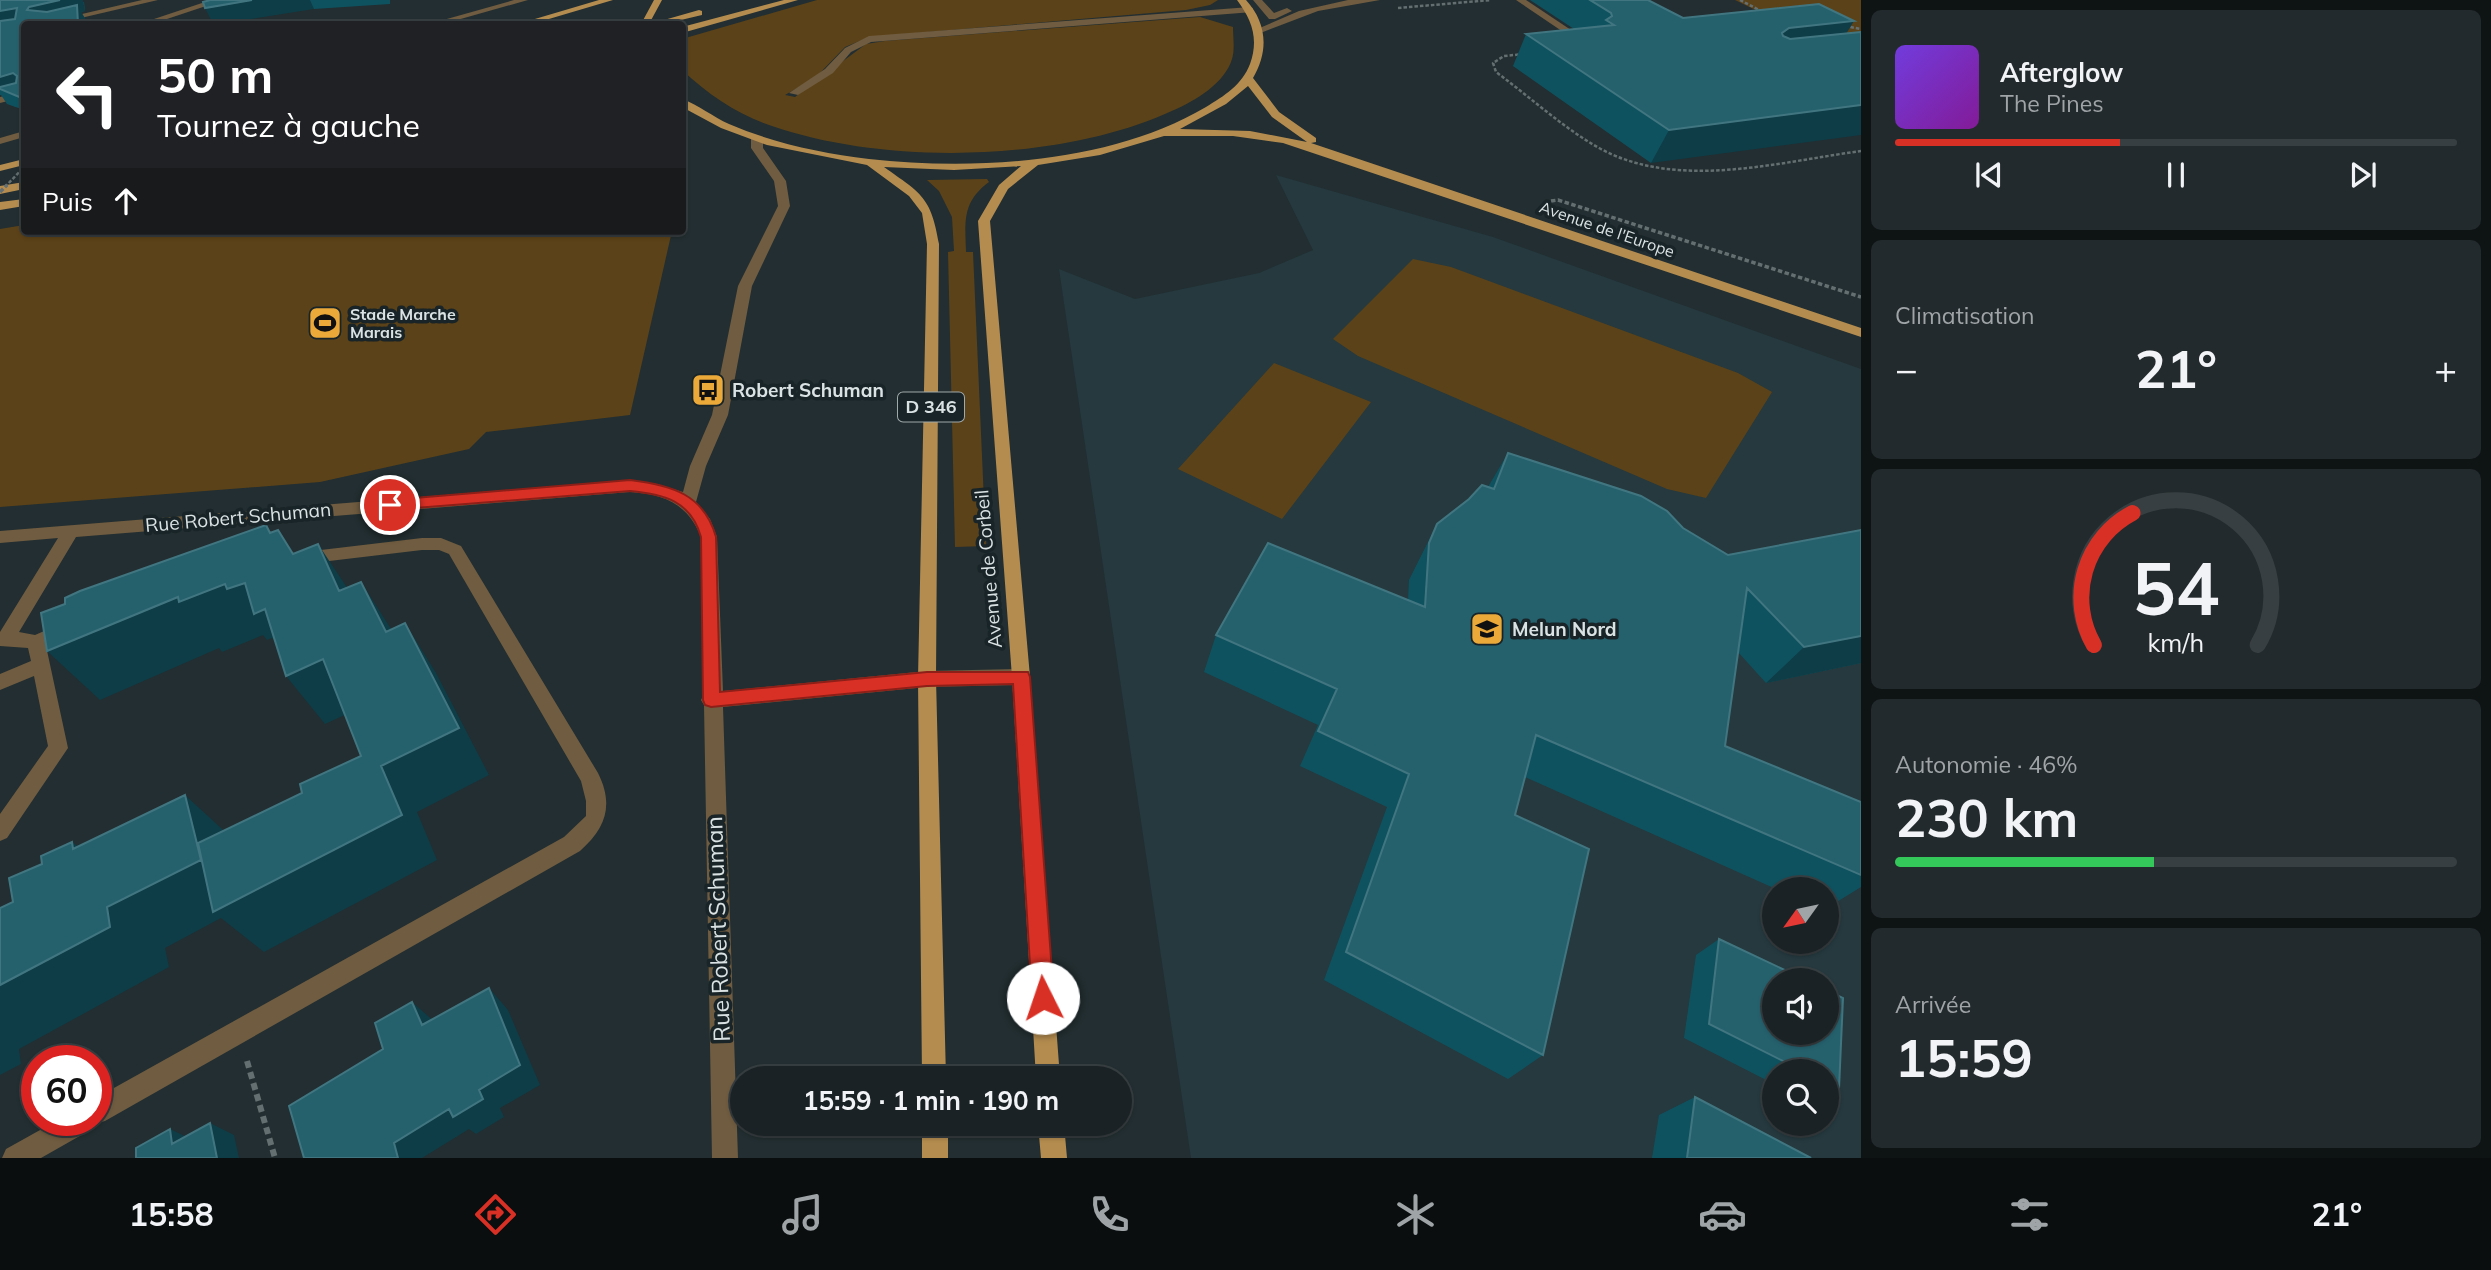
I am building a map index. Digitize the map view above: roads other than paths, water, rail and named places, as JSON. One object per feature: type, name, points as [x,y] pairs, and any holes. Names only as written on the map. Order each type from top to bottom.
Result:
[{"type":"main road","points":[[534,21],[609,0]]},
{"type":"main road","points":[[646,21],[658,0]]},
{"type":"main road","points":[[686,29],[794,0]]},
{"type":"main road","points":[[686,105],[702,115],[757,139],[870,162],[967,166],[1035,161],[1119,148],[1165,133],[1210,111],[1249,79],[1261,50],[1260,30],[1250,10],[1241,0]]},
{"type":"main road","points":[[667,21],[706,11]]},
{"type":"main road","name":"Avenue de l'Europe","points":[[1249,79],[1256,92],[1278,118],[1306,137],[1343,156]]},
{"type":"main road","points":[[686,112],[702,115]]},
{"type":"main road","name":"Avenue de l'Europe","points":[[1165,133],[1204,131],[1261,135],[1300,143],[1861,333]]},
{"type":"main road","name":"Avenue de Corbeil","points":[[1035,161],[1003,187],[984,220],[1021,677],[1047,1066]]},
{"type":"main road","name":"D 346","points":[[870,162],[913,193],[928,213],[933,244],[927,679],[934,1066]]},
{"type":"main road","points":[[0,169],[21,166]]},
{"type":"main road","points":[[0,175],[21,167]]},
{"type":"main road","points":[[0,191],[21,187]]},
{"type":"main road","points":[[0,206],[21,203]]},
{"type":"main road","points":[[935,1136],[935,1158]]},
{"type":"main road","points":[[1052,1136],[1054,1158]]},
{"type":"street","points":[[58,21],[154,0]]},
{"type":"street","points":[[153,21],[219,0]]},
{"type":"street","points":[[445,21],[524,0]]},
{"type":"street","points":[[1257,0],[1272,17],[1307,6],[1280,2]]},
{"type":"street","points":[[1311,0],[1342,3]]},
{"type":"street","points":[[1260,30],[1289,15],[1342,3],[1376,0]]},
{"type":"street","points":[[1520,0],[1590,46],[1563,49]]},
{"type":"street","points":[[192,21],[232,6]]},
{"type":"street","points":[[794,93],[829,71],[848,50],[869,39],[1250,10]]},
{"type":"street","points":[[1,96],[21,86]]},
{"type":"street","points":[[1,96],[21,94]]},
{"type":"street","points":[[0,141],[21,135]]},
{"type":"street","points":[[688,502],[698,466],[720,415],[745,286],[784,206],[785,192],[778,174],[757,148],[757,139]]},
{"type":"street","name":"Rue Robert Schuman","points":[[0,537],[630,485],[657,488],[688,502],[704,519],[709,537],[711,700],[725,1158]]},
{"type":"street","points":[[71,531],[3,639],[36,642],[85,621]]},
{"type":"street","points":[[112,1103],[572,844],[592,828],[598,815],[598,800],[592,779],[455,550],[441,544],[422,544],[288,559]]},
{"type":"street","points":[[0,831],[58,748],[36,642]]},
{"type":"street","points":[[0,682],[41,665]]},
{"type":"street","points":[[711,700],[927,679],[1021,677]]},
{"type":"street","points":[[15,1158],[54,1136]]},
{"type":"place","name":"Stade Marche Marais","points":[[325,323]]},
{"type":"place","name":"Robert Schuman","points":[[708,390]]},
{"type":"place","name":"Melun Nord","points":[[1487,629]]}]
